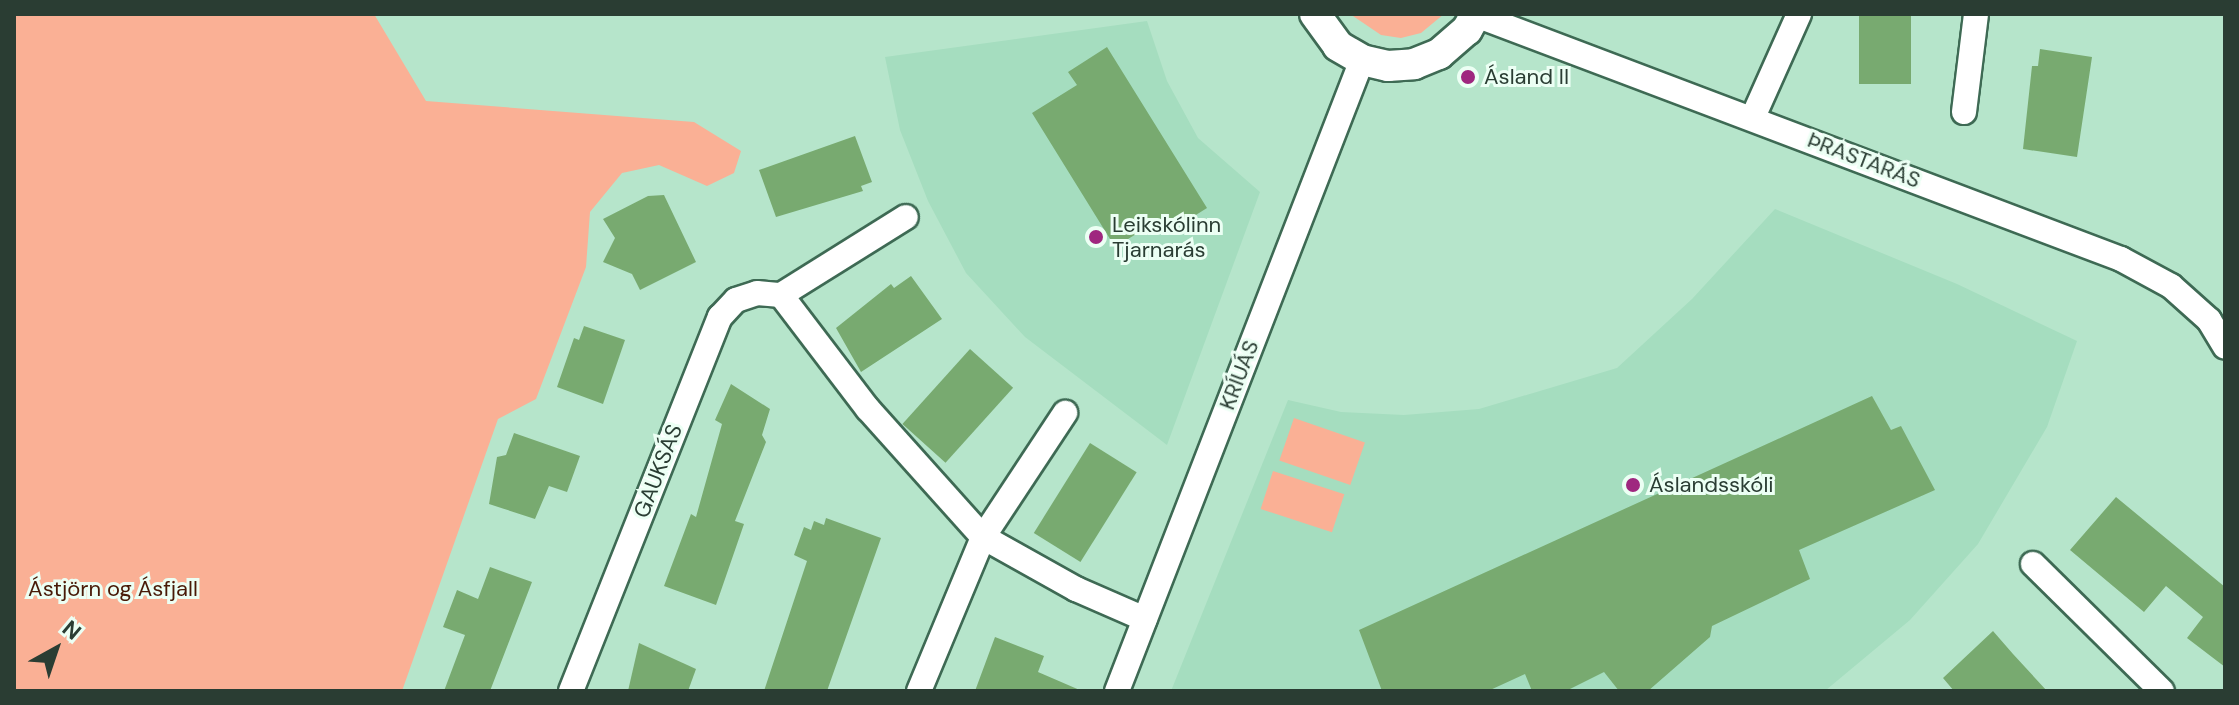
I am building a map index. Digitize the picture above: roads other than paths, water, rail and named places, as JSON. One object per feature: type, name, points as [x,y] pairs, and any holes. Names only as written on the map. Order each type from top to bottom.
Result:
[{"type":"street","points":[[1315,14],[1338,46],[1362,60],[1414,64],[1439,54],[1476,14]]},
{"type":"street","name":"ÞRASTARÁS","points":[[1476,14],[2121,259],[2171,286],[2209,320],[2225,347]]},
{"type":"street","points":[[1753,117],[1799,14]]},
{"type":"street","points":[[1964,112],[1976,14]]},
{"type":"street","name":"KRÍUÁS","points":[[1117,691],[1362,60]]},
{"type":"street","name":"GAUKSÁS","points":[[571,691],[720,317],[736,300],[757,293],[781,295],[906,217]]},
{"type":"street","points":[[781,295],[868,409],[983,537],[1076,589],[1145,619]]},
{"type":"street","points":[[919,691],[983,537],[1065,413]]},
{"type":"street","points":[[2033,564],[2162,691]]},
{"type":"place","name":"Ásland II","points":[[1468,77]]},
{"type":"place","name":"Leikskólinn Tjarnarás","points":[[1096,237]]},
{"type":"place","name":"Áslandsskóli","points":[[1633,485]]},
{"type":"park label","name":"Ástjörn og Ásfjall","points":[[113,589]]}]
